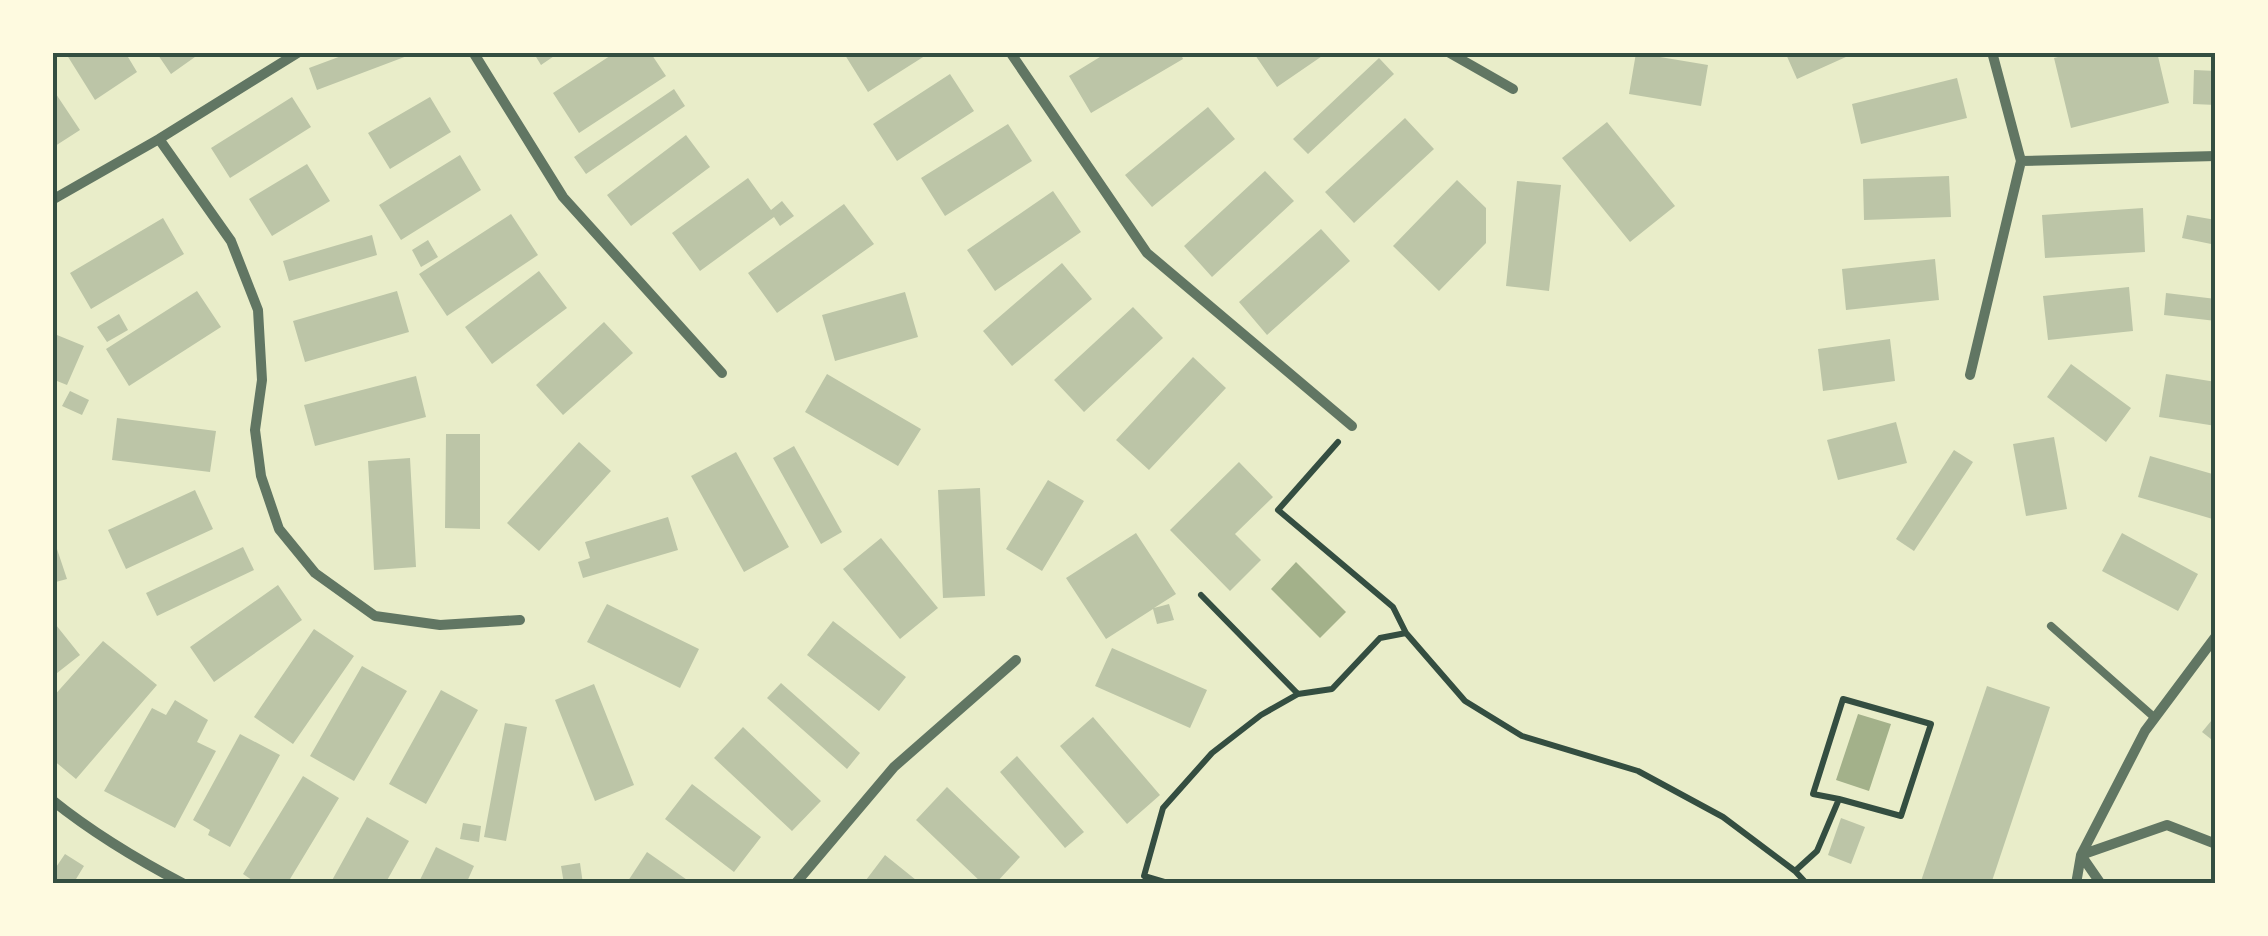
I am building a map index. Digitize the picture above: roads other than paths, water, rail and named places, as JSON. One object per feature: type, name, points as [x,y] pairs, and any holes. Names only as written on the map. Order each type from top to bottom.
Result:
[{"type":"street","points":[[52,200],[298,52]]},
{"type":"street","points":[[473,52],[563,197],[722,374]]},
{"type":"street","points":[[1010,52],[1147,253],[1352,426]]},
{"type":"street","points":[[1448,52],[1513,89]]},
{"type":"street","points":[[1970,375],[2021,161],[1992,52]]},
{"type":"street","points":[[159,139],[231,241],[258,310],[262,380],[255,430],[261,476],[279,528],[314,573],[375,616],[440,625],[520,620]]},
{"type":"street","points":[[2021,161],[2216,156]]},
{"type":"street","points":[[2076,884],[2080,855],[2145,731],[2216,636]]},
{"type":"street","points":[[795,884],[894,767],[1016,660]]},
{"type":"street","points":[[52,800],[149,866],[184,884]]},
{"type":"street","points":[[2080,855],[2167,825],[2216,844]]},
{"type":"street","points":[[2080,855],[2101,884]]},
{"type":"lane","points":[[2051,626],[2155,718]]}]
